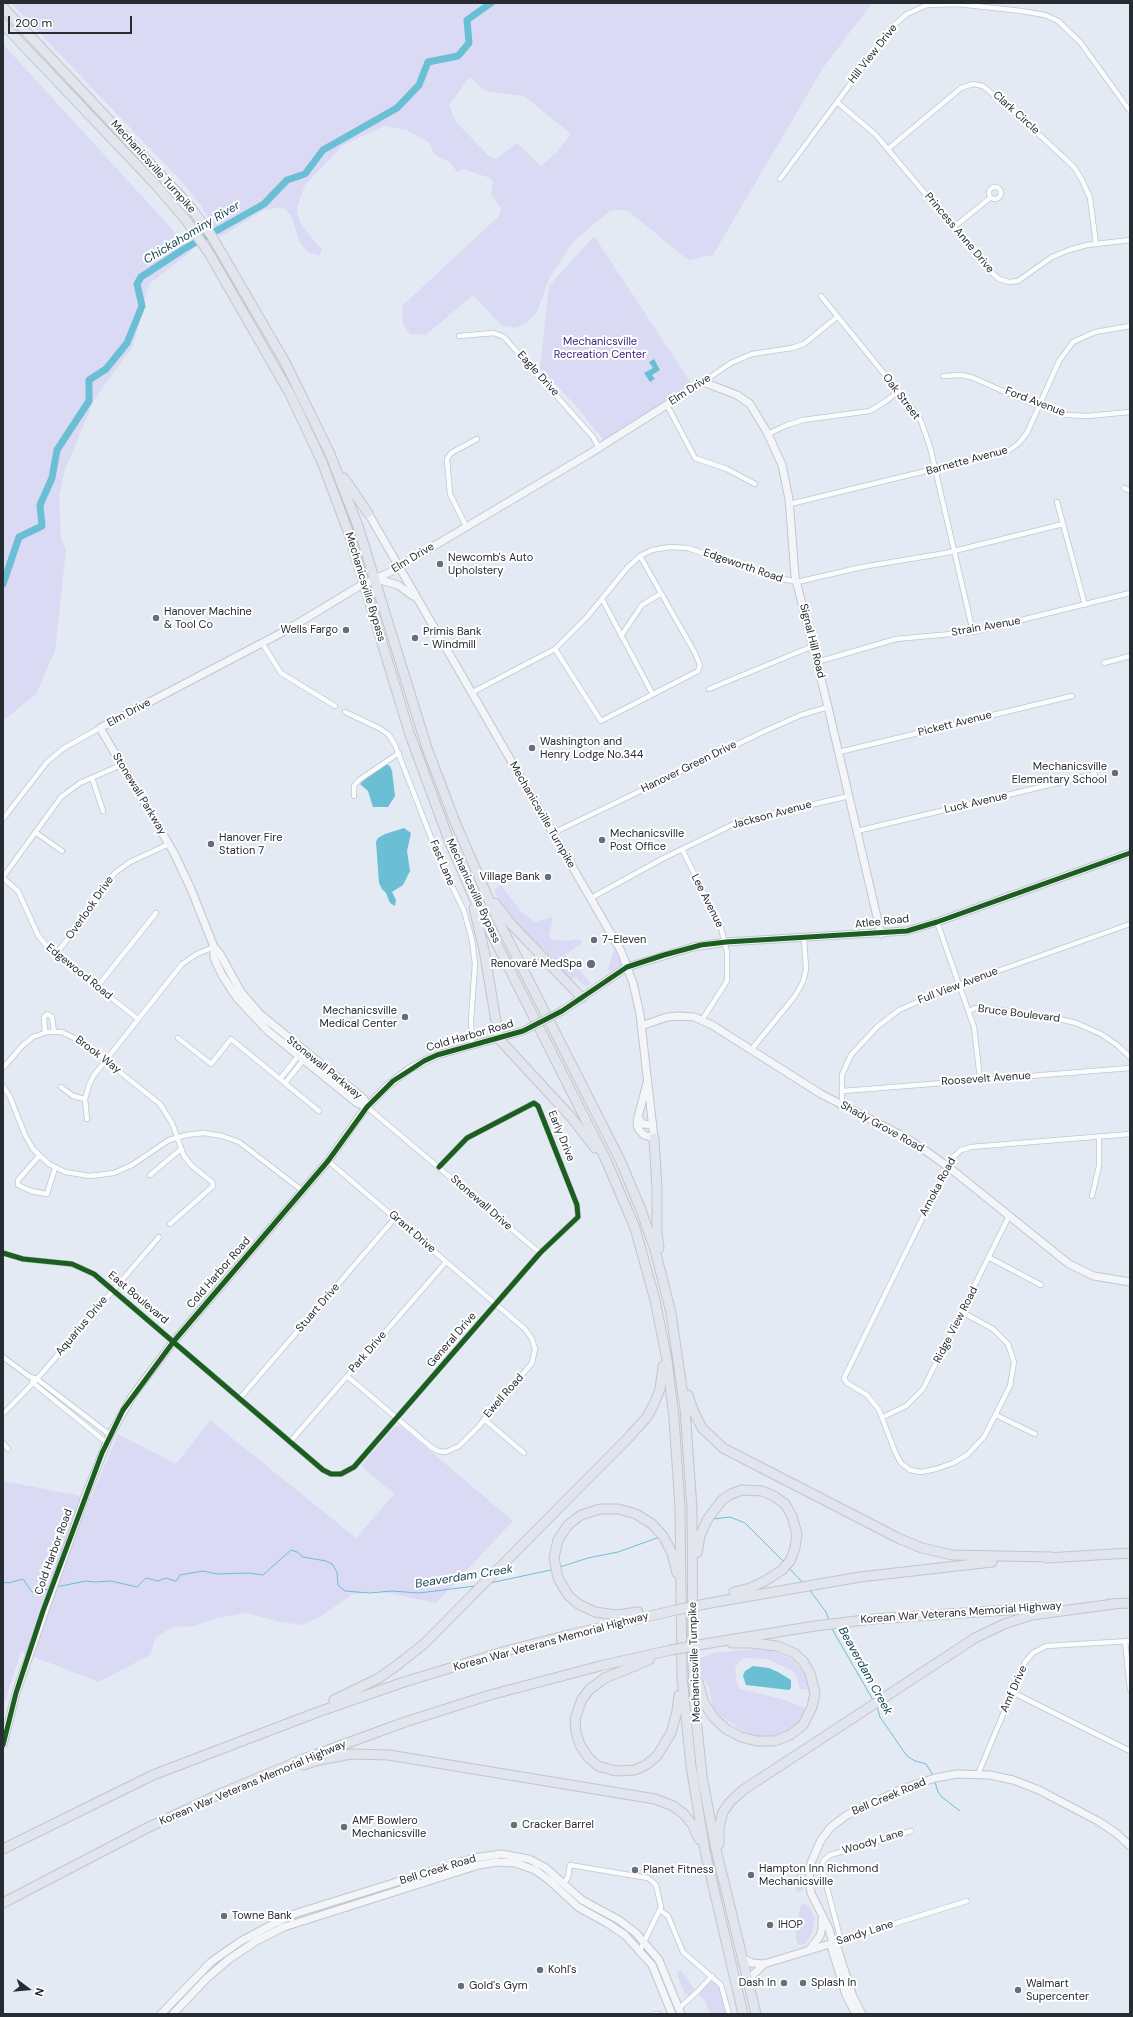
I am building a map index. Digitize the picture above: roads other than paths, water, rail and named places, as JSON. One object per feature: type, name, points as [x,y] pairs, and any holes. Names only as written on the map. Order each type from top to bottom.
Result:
[{"type":"highway","name":"Mechanicsville Turnpike","points":[[5,9],[168,181],[195,214],[218,247],[285,362],[331,456]]},
{"type":"highway","name":"Mechanicsville Turnpike","points":[[6,27],[100,126],[186,220],[209,253],[276,367],[322,462]]},
{"type":"highway","points":[[331,456],[368,513]]},
{"type":"highway","name":"Mechanicsville Bypass","points":[[331,456],[376,578],[427,748],[467,850],[496,916],[630,1183],[655,1250],[669,1304]]},
{"type":"highway","name":"Mechanicsville Bypass","points":[[322,462],[348,531],[365,583],[410,735],[450,843],[476,903],[604,1156],[629,1214],[648,1272],[662,1331]]},
{"type":"highway","points":[[450,843],[475,911],[480,929],[499,1039],[571,1117],[594,1146],[629,1214]]},
{"type":"highway","points":[[467,850],[494,902],[506,919],[582,998]]},
{"type":"highway","points":[[654,1138],[657,1189],[657,1233],[669,1304]]},
{"type":"highway","points":[[292,1721],[363,1687],[396,1666],[424,1644],[647,1417],[653,1406],[662,1381],[663,1362],[648,1272]]},
{"type":"highway","name":"Mechanicsville Turnpike","points":[[669,1304],[684,1395],[690,1456],[693,1530],[692,1636],[695,1708],[702,1776],[715,1845],[756,2014]]},
{"type":"highway","points":[[673,1325],[693,1410],[708,1435],[732,1454],[900,1539],[922,1548],[942,1553],[968,1556],[1052,1557]]},
{"type":"highway","name":"Mechanicsville Turnpike","points":[[662,1331],[671,1396],[678,1465],[681,1531],[678,1614],[681,1638],[684,1700],[691,1766],[704,1844],[743,2014]]},
{"type":"highway","points":[[678,1614],[677,1572],[672,1552],[663,1536],[644,1518],[631,1512],[613,1508],[590,1511],[581,1515],[568,1525],[561,1534],[556,1546],[555,1568],[560,1583],[574,1602],[595,1612],[620,1615],[656,1613],[678,1614],[711,1603],[735,1592],[757,1585],[778,1573],[790,1561],[795,1548],[797,1534],[795,1522],[789,1510],[780,1500],[768,1493],[750,1490],[736,1492],[725,1497],[711,1512],[700,1536],[697,1553],[692,1616]]},
{"type":"highway","points":[[711,1603],[791,1588],[915,1570],[1052,1557],[1130,1553]]},
{"type":"highway","name":"Korean War Veterans Memorial Highway","points":[[3,1903],[146,1828],[241,1785],[339,1745],[447,1708],[557,1676],[714,1642],[850,1621],[949,1612],[1130,1603]]},
{"type":"highway","points":[[736,1933],[718,1834],[721,1818],[726,1808],[743,1790],[975,1638],[1004,1624],[1032,1615],[1114,1604]]},
{"type":"highway","name":"Korean War Veterans Memorial Highway","points":[[3,1849],[153,1775],[292,1721],[375,1692],[464,1664],[572,1634],[656,1613]]},
{"type":"highway","points":[[692,1636],[697,1678],[701,1693],[709,1712],[720,1724],[741,1737],[757,1741],[779,1740],[797,1731],[807,1719],[814,1700],[812,1679],[803,1662],[794,1653],[777,1646],[756,1643],[714,1642]]},
{"type":"highway","points":[[665,1652],[611,1674],[595,1685],[582,1699],[575,1719],[576,1732],[584,1752],[598,1766],[616,1771],[635,1770],[652,1761],[662,1749],[671,1733],[679,1704],[681,1638]]},
{"type":"highway","points":[[241,1785],[271,1778],[324,1759],[351,1754],[369,1754],[396,1756],[655,1799],[679,1810],[696,1831],[718,1909]]},
{"type":"main road","name":"Elm Drive","points":[[100,728],[303,621],[342,595],[398,567],[599,448],[704,382]]},
{"type":"main road","name":"Signal Hill Road","points":[[704,382],[724,389],[746,401],[756,413],[768,434],[785,477],[790,504],[796,582],[839,752],[880,934]]},
{"type":"main road","name":"Mechanicsville Turnpike","points":[[368,513],[616,942],[627,967],[637,999],[654,1138]]},
{"type":"main road","points":[[376,578],[398,585],[416,598]]},
{"type":"main road","name":"Stonewall Parkway","points":[[100,728],[169,844],[191,889],[214,947],[220,954],[233,979],[250,1002],[303,1055],[357,1103],[367,1107]]},
{"type":"main road","name":"Atlee Road","points":[[627,967],[693,947],[726,942],[880,934],[906,931],[937,922],[1130,853]]},
{"type":"main road","name":"Cold Harbor Road","points":[[3,1745],[5,1728],[43,1611],[107,1442],[133,1395],[174,1342],[328,1161],[367,1107],[393,1081],[424,1061],[437,1055],[499,1039],[523,1031],[562,1011],[627,967]]},
{"type":"main road","name":"Shady Grove Road","points":[[641,1026],[674,1016],[687,1016],[702,1020],[842,1105],[903,1136],[947,1166],[1060,1257],[1078,1269],[1101,1277],[1130,1282]]},
{"type":"main road","points":[[647,1083],[637,1125],[640,1132],[646,1136],[654,1138]]},
{"type":"main road","points":[[638,1117],[643,1124],[652,1125]]},
{"type":"main road","name":"Bell Creek Road","points":[[862,2014],[853,1997],[837,1946],[833,1943],[811,1893],[809,1876],[813,1855],[825,1834],[847,1815],[914,1784],[948,1775],[978,1774],[1013,1780],[1039,1790],[1098,1821],[1116,1833],[1130,1846]]},
{"type":"main road","name":"Bell Creek Road","points":[[161,2014],[197,1976],[222,1954],[259,1931],[294,1914],[486,1856],[509,1855],[529,1859],[546,1868],[582,1900],[627,1926],[644,1941],[659,1960],[680,2011]]},
{"type":"main road","name":"Bell Creek Road","points":[[173,2014],[219,1967],[243,1949],[270,1934],[320,1914],[488,1863],[515,1863],[535,1870],[549,1880],[578,1907],[616,1929],[640,1950],[655,1971],[672,2014]]},
{"type":"main road","points":[[807,1951],[818,1940],[822,1932],[823,1923],[820,1911]]},
{"type":"main road","name":"Bell Creek Road","points":[[833,1943],[832,1949],[846,1995],[856,2014]]},
{"type":"main road","name":"Sandy Lane","points":[[747,1981],[764,1964],[833,1943]]},
{"type":"main road","points":[[742,1958],[752,1963],[764,1964]]},
{"type":"street","name":"Hill View Drive","points":[[780,179],[900,19],[920,7],[945,3],[1021,11],[1045,15],[1058,21],[1080,42],[1130,111]]},
{"type":"street","name":"Clark Circle","points":[[888,149],[961,88],[973,84],[983,86],[992,91],[1047,140],[1079,173],[1090,198],[1096,244]]},
{"type":"street","name":"Princess Anne Drive","points":[[837,102],[867,126],[992,273],[999,279],[1009,282],[1023,279],[1044,263],[1061,253],[1079,247],[1130,240]]},
{"type":"street","points":[[954,227],[990,198]]},
{"type":"street","name":"Oak Street","points":[[821,296],[921,421],[930,447],[974,632]]},
{"type":"street","name":"Elm Drive","points":[[704,382],[732,364],[752,354],[792,348],[804,344],[837,317]]},
{"type":"street","name":"Barnette Avenue","points":[[790,504],[1002,454],[1013,448],[1027,433],[1058,361],[1073,342],[1095,332],[1130,326]]},
{"type":"street","name":"Eagle Drive","points":[[459,336],[494,333],[504,337],[593,437],[599,448]]},
{"type":"street","name":"Ford Avenue","points":[[943,376],[971,376],[1039,406],[1056,412],[1076,416],[1130,412]]},
{"type":"street","points":[[768,434],[799,421],[870,411],[898,391]]},
{"type":"street","points":[[667,405],[695,458],[726,468],[755,484]]},
{"type":"street","points":[[466,526],[450,494],[447,459],[451,453],[477,439]]},
{"type":"street","points":[[1124,488],[1130,491]]},
{"type":"street","points":[[1057,502],[1085,605]]},
{"type":"street","name":"Edgeworth Road","points":[[471,693],[555,649],[573,633],[627,568],[640,556],[659,548],[688,548],[766,575],[796,582],[862,567],[954,551],[1063,524]]},
{"type":"street","points":[[555,649],[601,721],[652,693],[699,670],[700,665],[640,556]]},
{"type":"street","name":"Strain Avenue","points":[[817,662],[896,639],[974,632],[1130,593]]},
{"type":"street","points":[[621,636],[639,609],[647,601],[660,594]]},
{"type":"street","points":[[602,599],[652,693]]},
{"type":"street","points":[[262,643],[281,673],[335,706]]},
{"type":"street","points":[[709,689],[813,646]]},
{"type":"street","points":[[1104,662],[1130,656]]},
{"type":"street","name":"Pickett Avenue","points":[[839,752],[1072,696]]},
{"type":"street","name":"Hanover Green Drive","points":[[553,833],[765,731],[801,715],[828,707]]},
{"type":"street","name":"Fast Lane","points":[[345,712],[384,731],[392,739],[399,753],[441,863],[469,926],[475,964],[471,1020],[472,1045]]},
{"type":"street","name":"Elm Drive","points":[[3,820],[47,762],[64,748],[100,728]]},
{"type":"street","points":[[354,796],[354,786],[359,780],[399,753]]},
{"type":"street","points":[[3,878],[61,797],[74,786],[121,765]]},
{"type":"street","name":"Luck Avenue","points":[[857,831],[1095,774]]},
{"type":"street","points":[[92,778],[103,811]]},
{"type":"street","name":"Jackson Avenue","points":[[591,898],[682,849],[745,820],[849,796]]},
{"type":"street","points":[[35,832],[62,851]]},
{"type":"street","name":"Overlook Drive","points":[[56,954],[92,909],[105,884],[116,872],[130,862],[169,844]]},
{"type":"street","name":"Lee Avenue","points":[[682,849],[722,928],[726,942],[728,967],[727,981],[702,1020]]},
{"type":"street","name":"Edgewood Road","points":[[3,878],[18,891],[38,935],[49,949],[138,1019]]},
{"type":"street","points":[[97,987],[156,913]]},
{"type":"street","points":[[937,922],[969,1011],[976,1036],[980,1079]]},
{"type":"street","name":"Full View Avenue","points":[[842,1105],[842,1075],[850,1054],[877,1027],[911,1004],[959,984],[1130,924]]},
{"type":"street","points":[[751,1050],[795,996],[803,982],[806,969],[804,938]]},
{"type":"street","points":[[87,1119],[85,1099],[91,1080],[182,964],[197,954],[214,947]]},
{"type":"street","name":"Bruce Boulevard","points":[[969,1011],[975,1008],[994,1009],[1070,1021],[1101,1034],[1117,1045],[1130,1057]]},
{"type":"street","points":[[45,1033],[44,1017],[47,1014],[52,1017],[54,1032]]},
{"type":"street","name":"Brook Way","points":[[3,1068],[28,1041],[45,1033],[62,1032],[77,1038],[160,1104],[172,1123],[178,1137],[181,1150]]},
{"type":"street","points":[[178,1038],[211,1064],[231,1039],[319,1111]]},
{"type":"street","points":[[280,1079],[303,1055]]},
{"type":"street","points":[[285,1083],[303,1055]]},
{"type":"street","name":"Roosevelt Avenue","points":[[843,1091],[1130,1068]]},
{"type":"street","points":[[3,1086],[15,1108],[25,1135],[39,1156],[56,1168],[79,1176],[98,1176],[114,1173],[132,1165],[161,1144],[178,1137],[204,1133],[230,1138],[247,1147],[303,1191]]},
{"type":"street","points":[[60,1087],[73,1096],[85,1099]]},
{"type":"street","name":"Early Drive","points":[[439,1167],[468,1138],[532,1103],[537,1105],[571,1189]]},
{"type":"street","name":"Stonewall Drive","points":[[367,1107],[540,1253]]},
{"type":"street","name":"Arnoka Road","points":[[883,1417],[867,1395],[847,1383],[844,1379],[947,1166],[957,1153],[971,1147],[1130,1134]]},
{"type":"street","points":[[1092,1196],[1099,1166],[1099,1137]]},
{"type":"street","points":[[150,1175],[181,1150],[191,1165],[212,1182],[213,1186],[170,1224]]},
{"type":"street","points":[[39,1156],[18,1180],[18,1185],[31,1191],[46,1194],[56,1168]]},
{"type":"street","name":"Grant Drive","points":[[328,1161],[496,1305]]},
{"type":"street","name":"General Drive","points":[[314,1463],[331,1474],[341,1474],[350,1470],[397,1419],[540,1253],[578,1217],[577,1205],[571,1189]]},
{"type":"street","name":"Ridge View Road","points":[[883,1417],[906,1406],[923,1390],[990,1258],[1009,1216]]},
{"type":"street","name":"Stuart Drive","points":[[240,1398],[395,1218]]},
{"type":"street","name":"Aquarius Drive","points":[[3,1414],[33,1384],[158,1237]]},
{"type":"street","name":"East Boulevard","points":[[3,1253],[23,1259],[64,1262],[79,1266],[94,1274],[314,1463]]},
{"type":"street","points":[[990,1258],[1041,1285]]},
{"type":"street","name":"Park Drive","points":[[290,1442],[446,1262]]},
{"type":"street","name":"Ewell Road","points":[[347,1376],[416,1435],[438,1451],[449,1452],[463,1442],[524,1374],[532,1363],[535,1354],[534,1345],[529,1334],[496,1305]]},
{"type":"street","points":[[883,1417],[898,1458],[910,1470],[921,1472],[944,1467],[967,1455],[978,1444],[996,1415],[1013,1375],[1014,1362],[1012,1351],[999,1333],[962,1312]]},
{"type":"street","points":[[3,1356],[30,1377],[37,1379],[110,1435]]},
{"type":"street","points":[[30,1377],[33,1384],[107,1442]]},
{"type":"street","points":[[996,1415],[1035,1434]]},
{"type":"street","points":[[484,1419],[524,1453]]},
{"type":"street","points":[[3,1443],[8,1449]]},
{"type":"street","points":[[1128,1641],[1130,1689]]},
{"type":"street","name":"Amf Drive","points":[[978,1774],[1012,1692],[1028,1658],[1041,1647],[1128,1641]]},
{"type":"street","points":[[1012,1692],[1130,1751]]},
{"type":"street","name":"Woody Lane","points":[[841,1941],[823,1875],[823,1861],[830,1855],[911,1831]]},
{"type":"street","points":[[564,1883],[568,1877],[570,1865],[648,1878],[656,1886],[660,1900],[660,1910],[640,1950]]},
{"type":"street","name":"Sandy Lane","points":[[833,1943],[967,1901]]},
{"type":"street","points":[[660,1910],[669,1918],[677,1942],[683,1952],[712,1976],[722,1988],[729,2014]]},
{"type":"street","points":[[680,2011],[712,1976]]},
{"type":"water","points":[[654,359],[660,370],[652,375],[655,379],[650,382],[644,373],[653,368],[649,362]]},
{"type":"water","points":[[386,764],[390,766],[392,771],[395,796],[388,807],[373,807],[368,791],[360,784],[369,775]]},
{"type":"water","points":[[404,828],[411,833],[407,851],[410,871],[403,885],[392,892],[396,900],[395,906],[390,903],[386,893],[379,883],[376,842],[378,838],[385,834]]},
{"type":"water","points":[[753,1666],[769,1668],[778,1672],[791,1680],[791,1688],[789,1690],[746,1685],[743,1676],[745,1671]]},
{"type":"waterway","name":"Chickahominy River","points":[[3,584],[19,537],[42,526],[40,505],[52,478],[57,450],[89,401],[89,380],[106,369],[127,343],[142,306],[137,284],[141,277],[184,249],[264,204],[287,180],[305,174],[323,150],[397,108],[419,85],[428,62],[458,56],[469,43],[467,20],[491,3]]},
{"type":"waterway","name":"Beaverdam Creek","points":[[713,1519],[730,1517],[745,1523],[784,1562]]},
{"type":"waterway","name":"Beaverdam Creek","points":[[560,1567],[588,1558],[618,1552],[657,1538]]},
{"type":"waterway","name":"Beaverdam Creek","points":[[56,1587],[86,1581],[111,1581],[137,1587],[146,1578],[158,1581],[166,1578],[175,1581],[180,1575],[203,1571],[217,1574],[248,1573],[263,1575],[291,1550],[297,1552],[303,1557],[326,1561],[332,1564],[337,1572],[338,1585],[345,1591],[370,1593],[392,1591],[419,1593],[475,1586]]},
{"type":"waterway","name":"Beaverdam Creek","points":[[789,1568],[803,1583]]},
{"type":"waterway","name":"Beaverdam Creek","points":[[490,1583],[551,1570]]},
{"type":"waterway","name":"Beaverdam Creek","points":[[3,1582],[8,1583],[23,1579],[32,1592],[49,1589]]},
{"type":"waterway","name":"Beaverdam Creek","points":[[809,1589],[826,1612],[829,1620]]},
{"type":"waterway","name":"Beaverdam Creek","points":[[832,1629],[873,1700]]},
{"type":"waterway","name":"Beaverdam Creek","points":[[877,1707],[880,1717],[907,1756],[915,1761],[926,1764],[933,1775]]},
{"type":"waterway","name":"Beaverdam Creek","points":[[935,1782],[938,1792],[942,1797],[960,1811]]},
{"type":"place","name":"Newcomb's Auto Upholstery","points":[[440,564]]},
{"type":"place","name":"Hanover Machine & Tool Co","points":[[156,618]]},
{"type":"place","name":"Wells Fargo","points":[[346,630]]},
{"type":"place","name":"Primis Bank - Windmill","points":[[415,638]]},
{"type":"place","name":"Washington and Henry Lodge No.344","points":[[532,748]]},
{"type":"place","name":"Mechanicsville Elementary School","points":[[1115,773]]},
{"type":"place","name":"Mechanicsville Post Office","points":[[602,840]]},
{"type":"place","name":"Hanover Fire Station 7","points":[[211,844]]},
{"type":"place","name":"Village Bank","points":[[548,877]]},
{"type":"place","name":"7-Eleven","points":[[594,940]]},
{"type":"place","name":"Renovaré MedSpa","points":[[591,964]]},
{"type":"place","name":"Mechanicsville Medical Center","points":[[405,1017]]},
{"type":"place","name":"Cracker Barrel","points":[[514,1825]]},
{"type":"place","name":"AMF Bowlero Mechanicsville","points":[[344,1827]]},
{"type":"place","name":"Planet Fitness","points":[[635,1870]]},
{"type":"place","name":"Hampton Inn Richmond Mechanicsville","points":[[751,1875]]},
{"type":"place","name":"Towne Bank","points":[[224,1916]]},
{"type":"place","name":"IHOP","points":[[770,1925]]},
{"type":"place","name":"Kohl's","points":[[540,1970]]},
{"type":"place","name":"Dash In","points":[[784,1983]]},
{"type":"place","name":"Splash In","points":[[803,1983]]},
{"type":"place","name":"Gold's Gym","points":[[461,1986]]},
{"type":"place","name":"Walmart Supercenter","points":[[1018,1990]]},
{"type":"park label","name":"Mechanicsville Recreation Center","points":[[600,348]]}]
